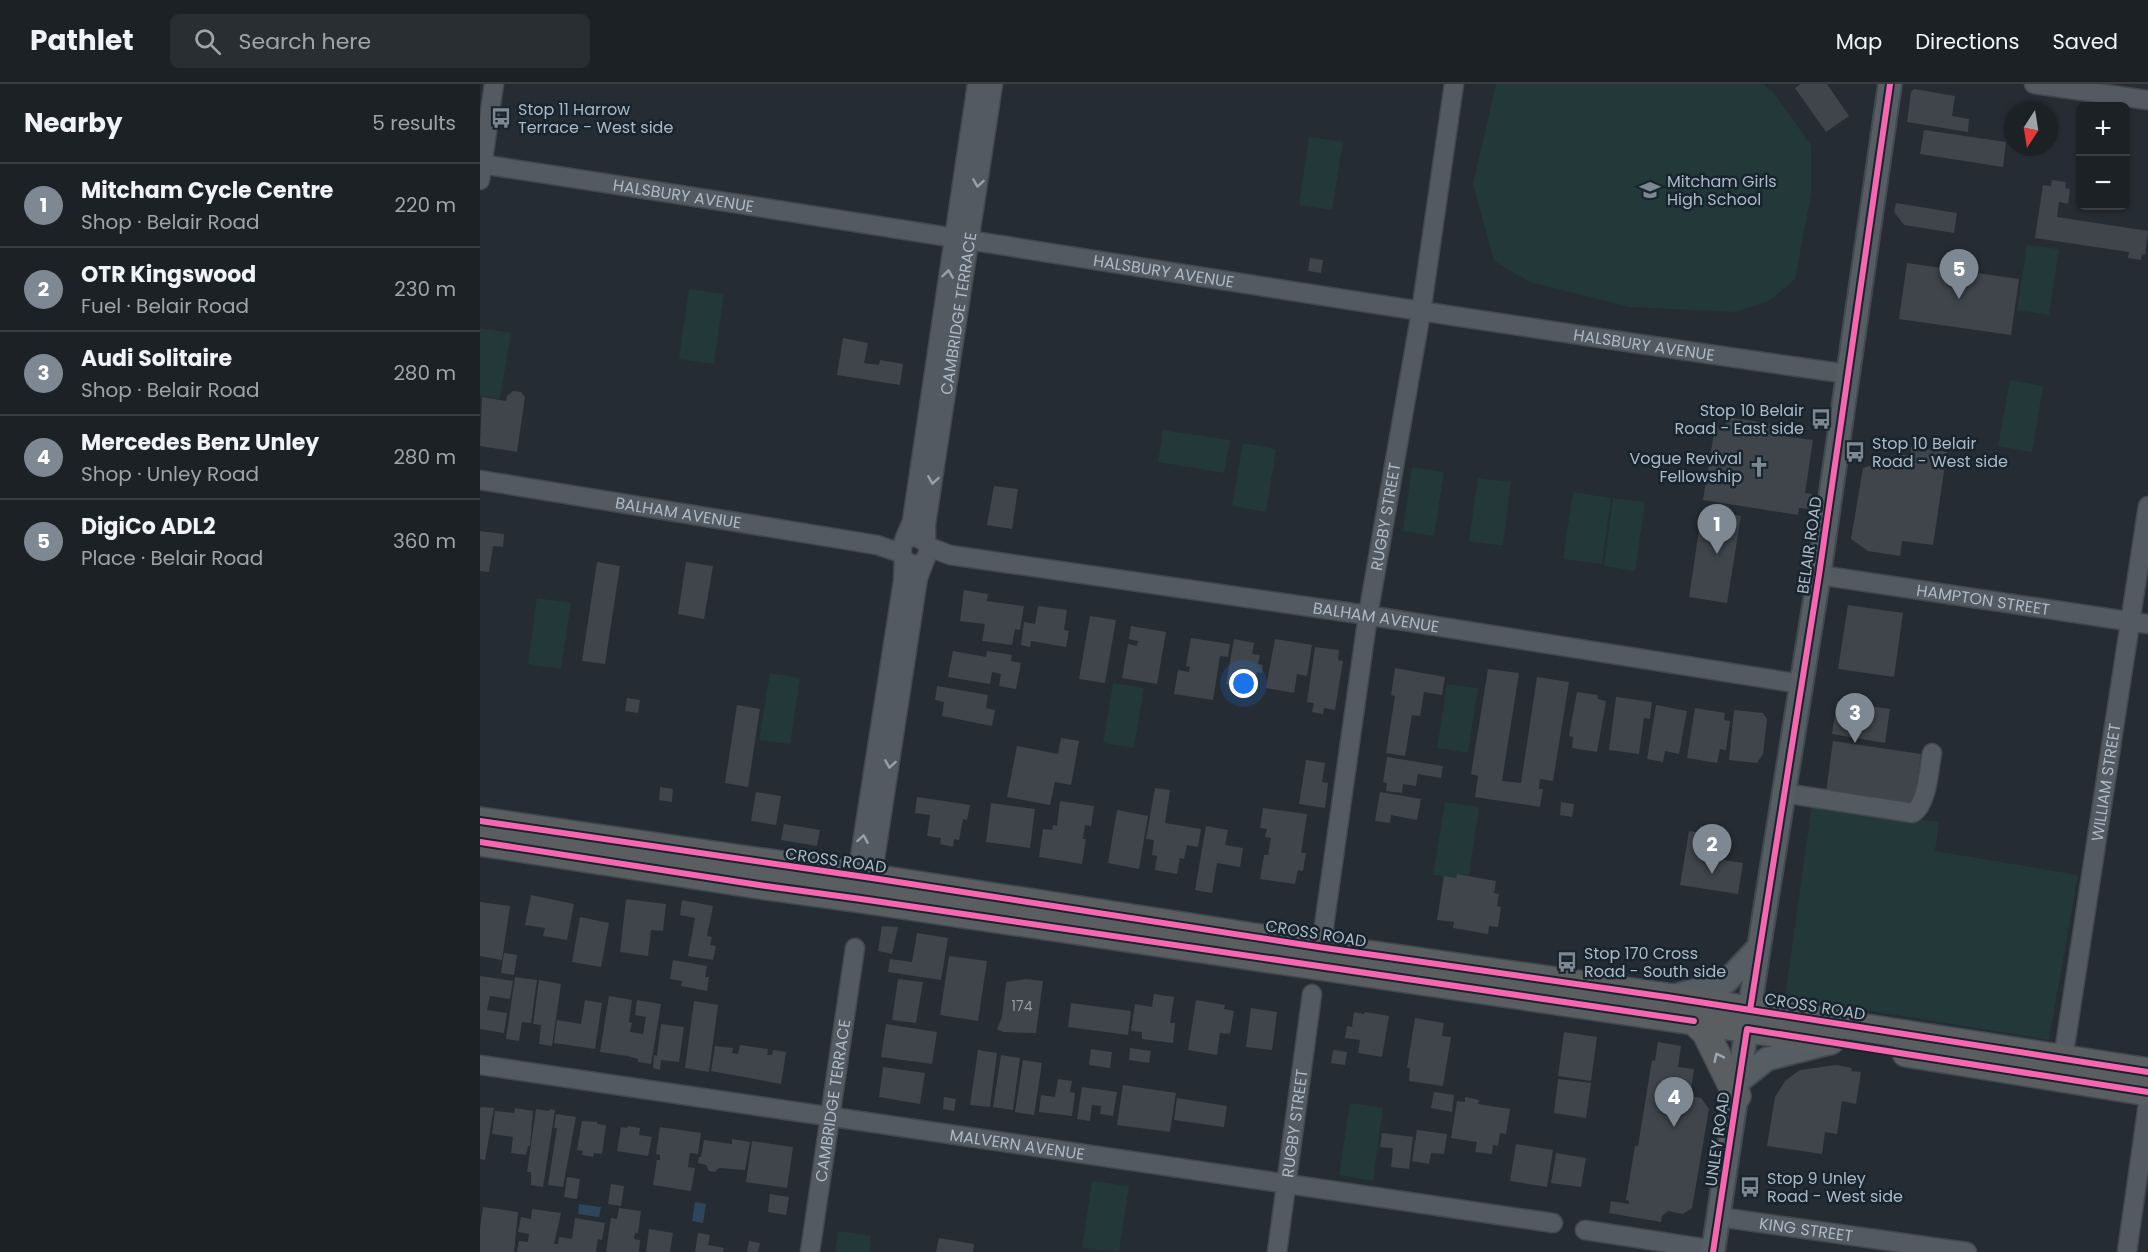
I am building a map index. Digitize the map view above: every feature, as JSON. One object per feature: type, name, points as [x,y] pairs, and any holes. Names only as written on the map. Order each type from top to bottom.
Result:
[{"type":"highway","name":"CROSS ROAD","points":[[480,822],[1694,1021],[1748,1019],[2148,1072]]},
{"type":"highway","name":"CROSS ROAD","points":[[480,842],[759,885],[863,884],[1667,997],[1836,1042],[2148,1092]]},
{"type":"highway","points":[[1694,1021],[1706,1033],[1738,1089]]},
{"type":"main road","name":"BELAIR ROAD","points":[[1748,1019],[1819,575],[1890,84]]},
{"type":"main road","points":[[1667,997],[1725,983],[1759,947]]},
{"type":"main road","name":"UNLEY ROAD","points":[[1714,1251],[1748,1019]]},
{"type":"main road","points":[[1738,1089],[1755,1067],[1767,1059],[1836,1042]]},
{"type":"street","points":[[481,169],[494,84]]},
{"type":"street","name":"CAMBRIDGE TERRACE","points":[[863,884],[906,610],[904,549],[931,440],[975,151],[981,108],[977,84]]},
{"type":"street","name":"CAMBRIDGE TERRACE","points":[[981,108],[993,84]]},
{"type":"street","name":"RUGBY STREET","points":[[1325,948],[1323,926],[1368,615],[1421,312],[1454,84]]},
{"type":"street","points":[[2034,84],[2148,100]]},
{"type":"street","name":"HALSBURY AVENUE","points":[[481,169],[962,238],[1421,312],[1848,375]]},
{"type":"street","name":"CAMBRIDGE TERRACE","points":[[906,610],[926,552],[931,440]]},
{"type":"street","name":"BALHAM AVENUE","points":[[480,480],[904,549]]},
{"type":"street","name":"WILLIAM STREET","points":[[2063,1059],[2140,623],[2148,506]]},
{"type":"street","points":[[914,536],[926,552],[911,564],[904,549],[914,536]]},
{"type":"street","name":"BALHAM AVENUE","points":[[926,552],[1368,615],[1802,684]]},
{"type":"street","name":"HAMPTON STREET","points":[[1819,575],[2140,623]]},
{"type":"street","points":[[1784,793],[1913,813],[1923,801],[1932,753]]},
{"type":"street","name":"CAMBRIDGE TERRACE","points":[[810,1252],[855,948]]},
{"type":"street","name":"RUGBY STREET","points":[[1277,1252],[1312,994]]},
{"type":"street","name":"MALVERN AVENUE","points":[[480,1065],[1553,1223]]},
{"type":"street","points":[[2127,1252],[2148,1104]]},
{"type":"street","name":"KING STREET","points":[[1719,1217],[1967,1252]]},
{"type":"street","points":[[1586,1230],[1714,1251]]},
{"type":"green space","name":"Mitcham Girls High School","points":[[1496,84],[1763,84],[1773,92],[1811,145],[1811,195],[1795,279],[1769,301],[1735,312],[1629,307],[1530,282],[1494,261],[1473,184]]},
{"type":"green space","points":[[1309,137],[1343,142],[1332,210],[1299,205]]},
{"type":"green space","points":[[2027,245],[2059,249],[2049,315],[2017,310]]},
{"type":"green space","points":[[689,289],[724,294],[714,364],[679,359]]},
{"type":"green space","points":[[480,328],[511,333],[500,399],[480,396]]},
{"type":"green space","points":[[2010,380],[2043,386],[2032,452],[1998,446]]},
{"type":"green space","points":[[1163,430],[1230,440],[1224,473],[1158,462]]},
{"type":"green space","points":[[1243,443],[1276,449],[1266,512],[1232,506]]},
{"type":"green space","points":[[1412,467],[1444,472],[1434,536],[1403,531]]},
{"type":"green space","points":[[1478,478],[1511,482],[1503,546],[1469,541]]},
{"type":"green space","points":[[1573,492],[1611,498],[1602,564],[1563,559]]},
{"type":"green space","points":[[1613,498],[1645,502],[1635,571],[1604,566]]},
{"type":"green space","points":[[537,598],[571,603],[561,669],[528,664]]},
{"type":"green space","points":[[770,673],[800,678],[790,744],[759,740]]},
{"type":"green space","points":[[1113,683],[1144,688],[1134,748],[1103,743]]},
{"type":"green space","points":[[1447,684],[1478,688],[1468,753],[1437,748]]},
{"type":"green space","points":[[1445,802],[1479,807],[1469,876],[1457,874],[1456,878],[1433,875]]},
{"type":"green space","points":[[1812,804],[1939,822],[1935,851],[2078,875],[2049,1040],[1785,997]]},
{"type":"green space","points":[[1350,1103],[1383,1108],[1373,1181],[1339,1175]]},
{"type":"green space","points":[[1092,1181],[1129,1186],[1119,1252],[1082,1248]]},
{"type":"green space","points":[[838,1231],[871,1236],[869,1252],[835,1252]]},
{"type":"water","points":[[695,1202],[706,1204],[703,1223],[692,1221]]},
{"type":"water","points":[[579,1204],[601,1207],[599,1217],[578,1214]]},
{"type":"building","points":[[1801,84],[1827,84],[1849,116],[1826,132],[1795,88]]},
{"type":"building","points":[[1914,89],[1955,96],[1952,116],[1969,119],[1968,132],[1907,122],[1911,92]]},
{"type":"building","points":[[1924,130],[2004,142],[2003,167],[1920,154]]},
{"type":"building","points":[[2052,180],[2066,182],[2065,188],[2070,189],[2068,204],[2059,202],[2057,217],[2148,231],[2145,255],[2142,254],[2141,260],[2128,258],[2129,252],[2035,238],[2043,185],[2051,186]]},
{"type":"building","points":[[1896,203],[1957,213],[1954,233],[1904,225],[1894,212]]},
{"type":"building","points":[[1310,258],[1323,260],[1321,273],[1308,271]]},
{"type":"building","points":[[1907,263],[2019,279],[2011,335],[1899,319]]},
{"type":"building","points":[[843,338],[868,343],[864,363],[879,365],[880,360],[903,364],[900,385],[837,375]]},
{"type":"building","points":[[513,391],[521,392],[525,397],[517,452],[480,446],[482,397],[506,401],[507,396]]},
{"type":"building","name":"Vogue Revival Fellowship","points":[[1727,417],[1784,426],[1783,436],[1813,440],[1805,493],[1812,494],[1809,509],[1799,508],[1798,515],[1703,500],[1715,427],[1725,429]]},
{"type":"building","points":[[1911,447],[1947,452],[1933,545],[1902,541],[1900,556],[1868,551],[1851,539],[1863,468],[1879,463],[1897,465],[1899,454],[1910,456]]},
{"type":"building","points":[[994,486],[1018,489],[1012,529],[987,525]]},
{"type":"building","points":[[1702,510],[1741,516],[1727,603],[1689,597]]},
{"type":"building","points":[[480,531],[504,534],[503,547],[493,546],[489,572],[480,571]]},
{"type":"building","points":[[597,562],[620,566],[605,664],[582,661]]},
{"type":"building","points":[[686,562],[713,566],[704,619],[678,614]]},
{"type":"building","points":[[964,590],[988,594],[987,601],[1024,606],[1020,630],[1015,629],[1012,645],[982,641],[985,624],[960,621]]},
{"type":"building","points":[[1848,605],[1903,613],[1894,677],[1838,669]]},
{"type":"building","points":[[1038,606],[1067,610],[1064,630],[1069,631],[1066,647],[1031,641],[1030,647],[1021,645],[1024,622],[1035,624]]},
{"type":"building","points":[[1090,616],[1116,620],[1105,683],[1079,679]]},
{"type":"building","points":[[1131,626],[1166,632],[1157,684],[1122,678],[1128,644],[1137,646],[1138,641],[1129,639]]},
{"type":"building","points":[[1191,638],[1230,644],[1228,657],[1220,656],[1213,700],[1174,694],[1178,670],[1189,672],[1190,667],[1186,666]]},
{"type":"building","points":[[1234,639],[1254,643],[1252,654],[1260,655],[1258,664],[1263,665],[1262,673],[1257,672],[1256,676],[1253,675],[1251,689],[1226,684]]},
{"type":"building","points":[[1275,639],[1312,645],[1307,676],[1297,674],[1294,693],[1266,688]]},
{"type":"building","points":[[1315,647],[1339,650],[1338,660],[1343,661],[1335,710],[1324,708],[1323,714],[1312,712],[1314,703],[1307,702]]},
{"type":"building","points":[[953,651],[986,657],[987,651],[1012,655],[1011,661],[1021,663],[1016,689],[999,686],[1001,674],[992,672],[990,684],[948,677]]},
{"type":"building","points":[[1395,668],[1445,677],[1442,695],[1424,692],[1420,716],[1412,715],[1405,756],[1386,753],[1395,696],[1391,695]]},
{"type":"building","points":[[1488,669],[1519,673],[1502,781],[1521,783],[1537,677],[1569,682],[1553,781],[1540,779],[1539,789],[1543,789],[1540,807],[1475,797],[1478,776],[1471,774]]},
{"type":"building","points":[[937,686],[988,695],[986,708],[995,710],[992,726],[942,716],[944,702],[935,700]]},
{"type":"building","points":[[1577,692],[1597,695],[1598,699],[1606,701],[1597,752],[1572,748],[1573,737],[1569,736]]},
{"type":"building","points":[[1616,697],[1652,702],[1650,719],[1644,718],[1639,754],[1609,750]]},
{"type":"building","points":[[627,698],[640,700],[638,713],[625,711]]},
{"type":"building","points":[[1837,701],[1890,709],[1885,743],[1832,734]]},
{"type":"building","points":[[737,705],[760,709],[748,787],[725,783]]},
{"type":"building","points":[[1656,705],[1687,711],[1679,754],[1665,751],[1663,762],[1647,759]]},
{"type":"building","points":[[1695,708],[1725,713],[1724,720],[1730,721],[1726,750],[1720,749],[1717,763],[1687,758]]},
{"type":"building","points":[[1734,710],[1763,713],[1767,719],[1763,754],[1757,763],[1729,760]]},
{"type":"building","points":[[1061,738],[1079,741],[1071,785],[1055,782],[1050,805],[1007,797],[1017,746],[1058,754]]},
{"type":"building","points":[[1833,741],[1921,754],[1914,805],[1826,792]]},
{"type":"building","points":[[1387,757],[1443,766],[1441,778],[1418,774],[1416,786],[1403,784],[1402,793],[1386,791],[1387,783],[1383,782]]},
{"type":"building","points":[[1306,760],[1325,763],[1322,782],[1328,783],[1325,808],[1299,804]]},
{"type":"building","points":[[660,787],[673,789],[672,802],[659,800]]},
{"type":"building","points":[[1155,788],[1170,790],[1165,823],[1201,829],[1198,847],[1187,845],[1184,859],[1180,858],[1177,874],[1155,870],[1157,856],[1152,855],[1154,840],[1146,839]]},
{"type":"building","points":[[756,792],[781,796],[776,825],[751,821]]},
{"type":"building","points":[[1380,792],[1421,799],[1417,820],[1391,815],[1390,823],[1375,821]]},
{"type":"building","points":[[917,797],[970,805],[967,820],[963,819],[959,840],[954,839],[953,847],[940,844],[941,838],[927,836],[930,815],[915,813]]},
{"type":"building","points":[[1060,801],[1094,806],[1091,826],[1085,825],[1083,839],[1086,839],[1082,864],[1039,857],[1043,829],[1052,830],[1053,825],[1057,826]]},
{"type":"building","points":[[1561,802],[1574,804],[1572,817],[1560,815]]},
{"type":"building","points":[[991,803],[1035,809],[1030,848],[986,842]]},
{"type":"building","points":[[1263,808],[1307,814],[1301,853],[1306,853],[1303,871],[1298,870],[1295,884],[1260,879],[1264,855],[1268,855],[1271,838],[1265,837],[1267,829],[1260,828]]},
{"type":"building","points":[[1117,810],[1148,816],[1139,869],[1108,863]]},
{"type":"building","points":[[784,824],[820,830],[817,846],[781,840]]},
{"type":"building","points":[[1206,826],[1228,830],[1225,845],[1243,848],[1240,867],[1217,863],[1212,893],[1195,890]]},
{"type":"building","points":[[1689,831],[1716,835],[1712,858],[1743,863],[1738,894],[1680,885]]},
{"type":"building","points":[[1457,874],[1496,881],[1494,893],[1499,894],[1497,906],[1501,907],[1498,927],[1489,926],[1488,934],[1453,928],[1454,922],[1437,920],[1444,876],[1456,878]]},
{"type":"building","points":[[531,895],[574,904],[567,940],[543,936],[545,928],[525,925]]},
{"type":"building","points":[[626,899],[666,904],[663,931],[651,930],[648,956],[620,952]]},
{"type":"building","points":[[682,900],[713,906],[707,936],[712,937],[710,945],[716,946],[713,960],[688,956],[695,918],[680,915]]},
{"type":"building","points":[[480,902],[510,906],[502,960],[480,956]]},
{"type":"building","points":[[580,917],[609,923],[601,967],[572,962]]},
{"type":"building","points":[[882,926],[898,927],[892,954],[878,951]]},
{"type":"building","points":[[917,933],[948,938],[941,980],[888,972],[890,959],[912,962]]},
{"type":"building","points":[[504,953],[517,955],[514,975],[501,973]]},
{"type":"building","points":[[949,956],[987,961],[978,1021],[940,1015]]},
{"type":"building","points":[[673,960],[707,966],[705,977],[709,977],[707,991],[681,986],[682,981],[670,979]]},
{"type":"building","points":[[480,976],[513,981],[510,999],[490,996],[487,1010],[507,1013],[504,1033],[480,1029]]},
{"type":"building","points":[[515,977],[537,980],[531,1023],[522,1022],[519,1041],[506,1039]]},
{"type":"building","points":[[898,979],[923,982],[916,1023],[892,1020]]},
{"type":"building","points":[[1026,979],[1043,981],[1036,1033],[1003,1032],[997,1029],[1002,1017],[1006,982]]},
{"type":"building","points":[[539,980],[561,984],[552,1046],[539,1044],[541,1025],[533,1024]]},
{"type":"building","points":[[1154,994],[1174,997],[1170,1023],[1175,1023],[1173,1043],[1142,1039],[1142,1032],[1131,1031],[1135,1004],[1152,1007]]},
{"type":"building","points":[[609,996],[632,1000],[630,1032],[643,1034],[646,1017],[635,1015],[637,1000],[661,1004],[651,1064],[638,1062],[638,1059],[627,1056],[600,1052]]},
{"type":"building","points":[[585,1000],[602,1003],[595,1049],[554,1043],[557,1020],[581,1024]]},
{"type":"building","points":[[1196,1000],[1225,1005],[1224,1009],[1234,1011],[1230,1034],[1220,1033],[1217,1055],[1188,1050]]},
{"type":"building","points":[[694,1001],[718,1005],[709,1072],[685,1068]]},
{"type":"building","points":[[1071,1003],[1131,1011],[1128,1035],[1068,1027]]},
{"type":"building","points":[[1251,1008],[1277,1012],[1272,1050],[1246,1047]]},
{"type":"building","points":[[1354,1012],[1389,1016],[1382,1057],[1358,1053],[1360,1040],[1345,1038],[1347,1026],[1352,1027]]},
{"type":"building","points":[[1415,1018],[1444,1023],[1442,1036],[1451,1037],[1443,1086],[1409,1081],[1410,1068],[1407,1068]]},
{"type":"building","points":[[661,1024],[684,1027],[679,1062],[661,1060],[660,1070],[653,1068]]},
{"type":"building","points":[[886,1024],[937,1032],[932,1064],[881,1057]]},
{"type":"building","points":[[1564,1032],[1597,1037],[1591,1081],[1558,1076]]},
{"type":"building","points":[[1658,1042],[1681,1046],[1678,1067],[1694,1069],[1690,1096],[1701,1098],[1709,1109],[1692,1208],[1683,1214],[1668,1211],[1662,1216],[1661,1222],[1609,1213],[1611,1201],[1629,1204],[1626,1200],[1635,1146],[1638,1146],[1652,1060],[1655,1061]]},
{"type":"building","points":[[740,1045],[768,1049],[767,1055],[772,1055],[773,1050],[786,1052],[781,1084],[711,1071],[715,1046],[733,1048],[732,1053],[738,1054]]},
{"type":"building","points":[[1130,1048],[1151,1051],[1149,1063],[1129,1060]]},
{"type":"building","points":[[1091,1049],[1112,1052],[1110,1068],[1089,1065]]},
{"type":"building","points":[[978,1050],[997,1053],[990,1107],[970,1105]]},
{"type":"building","points":[[1333,1050],[1347,1052],[1345,1065],[1331,1063]]},
{"type":"building","points":[[1001,1055],[1020,1058],[1013,1110],[993,1107]]},
{"type":"building","points":[[1023,1060],[1042,1063],[1034,1115],[1015,1112]]},
{"type":"building","points":[[1836,1065],[1861,1072],[1856,1104],[1842,1101],[1837,1134],[1825,1132],[1822,1154],[1767,1146],[1775,1097],[1785,1081],[1800,1070]]},
{"type":"building","points":[[883,1067],[925,1073],[920,1104],[879,1097]]},
{"type":"building","points":[[1058,1079],[1072,1081],[1070,1092],[1075,1093],[1072,1116],[1039,1112],[1041,1095],[1055,1097]]},
{"type":"building","points":[[1558,1079],[1591,1083],[1586,1118],[1554,1113]]},
{"type":"building","points":[[1123,1085],[1176,1093],[1170,1132],[1117,1125]]},
{"type":"building","points":[[1082,1087],[1117,1092],[1113,1116],[1100,1114],[1101,1106],[1092,1105],[1090,1121],[1077,1119]]},
{"type":"building","points":[[1434,1092],[1454,1095],[1452,1112],[1431,1108]]},
{"type":"building","points":[[944,1097],[956,1099],[954,1111],[943,1109]]},
{"type":"building","points":[[1465,1097],[1479,1100],[1478,1104],[1510,1109],[1506,1134],[1500,1133],[1498,1146],[1493,1145],[1492,1154],[1475,1152],[1477,1142],[1451,1138],[1457,1101],[1465,1102]]},
{"type":"building","points":[[1177,1098],[1227,1106],[1224,1127],[1174,1120]]},
{"type":"building","points":[[480,1108],[494,1108],[485,1160],[480,1159]]},
{"type":"building","points":[[515,1108],[533,1111],[530,1146],[528,1146],[526,1155],[511,1153],[513,1137],[492,1134],[495,1111],[514,1113]]},
{"type":"building","points":[[536,1109],[555,1110],[543,1187],[531,1185],[531,1172],[527,1172]]},
{"type":"building","points":[[556,1114],[576,1117],[563,1187],[548,1185],[557,1128],[554,1128]]},
{"type":"building","points":[[582,1121],[606,1125],[602,1154],[594,1153],[593,1157],[582,1155],[583,1151],[577,1150]]},
{"type":"building","points":[[628,1126],[640,1128],[639,1135],[652,1137],[648,1156],[617,1151],[621,1127],[627,1128]]},
{"type":"building","points":[[660,1127],[701,1133],[698,1154],[690,1153],[688,1167],[695,1168],[691,1191],[653,1185],[657,1160],[660,1160],[660,1155],[656,1154]]},
{"type":"building","points":[[1417,1130],[1447,1134],[1444,1154],[1431,1153],[1429,1164],[1412,1161]]},
{"type":"building","points":[[1382,1133],[1413,1137],[1409,1169],[1391,1167],[1393,1148],[1380,1147]]},
{"type":"building","points":[[732,1139],[750,1142],[745,1170],[719,1168],[715,1172],[709,1171],[706,1165],[698,1163],[704,1140],[732,1144]]},
{"type":"building","points":[[752,1141],[793,1147],[787,1188],[746,1182]]},
{"type":"building","points":[[1516,1144],[1553,1150],[1547,1187],[1510,1181]]},
{"type":"building","points":[[1556,1153],[1586,1158],[1581,1187],[1551,1183]]},
{"type":"building","points":[[567,1177],[580,1179],[577,1199],[564,1197]]},
{"type":"building","points":[[611,1184],[624,1186],[621,1206],[608,1204]]},
{"type":"building","points":[[770,1194],[789,1197],[786,1215],[768,1212]]},
{"type":"building","points":[[483,1207],[518,1212],[514,1252],[480,1252]]},
{"type":"building","points":[[619,1208],[641,1211],[638,1233],[635,1233],[634,1239],[640,1240],[639,1252],[606,1252],[611,1218],[617,1219]]},
{"type":"building","points":[[532,1209],[561,1213],[554,1244],[558,1244],[559,1237],[572,1239],[575,1218],[605,1223],[602,1240],[598,1239],[596,1252],[517,1252],[519,1241],[528,1242],[529,1234],[518,1232],[521,1217],[531,1219]]},
{"type":"building","points":[[649,1229],[673,1233],[670,1252],[646,1252]]},
{"type":"building","points":[[698,1233],[710,1235],[708,1245],[724,1248],[723,1252],[695,1252]]},
{"type":"building","points":[[939,1238],[974,1244],[973,1252],[936,1252]]},
{"type":"building","points":[[749,1241],[760,1243],[758,1252],[747,1252]]},
{"type":"cycle path","points":[[1750,1010],[1819,575],[1890,84]]},
{"type":"cycle path","points":[[480,821],[1667,997],[2148,1072]]},
{"type":"cycle path","points":[[480,842],[759,885],[1694,1021]]},
{"type":"cycle path","points":[[1713,1252],[1747,1029],[2148,1092]]},
{"type":"place","name":"Stop 11 Harrow Terrace - West side","points":[[501,118]]},
{"type":"place","name":"Mitcham Girls High School","points":[[1650,190]]},
{"type":"place","name":"DigiCo ADL2","points":[[1959,299]]},
{"type":"place","name":"Stop 10 Belair Road - East side","points":[[1821,419]]},
{"type":"place","name":"Stop 10 Belair Road - West side","points":[[1855,452]]},
{"type":"place","name":"Vogue Revival Fellowship","points":[[1759,467]]},
{"type":"place","name":"Mitcham Cycle Centre","points":[[1717,554]]},
{"type":"place","name":"Audi Solitaire","points":[[1855,743]]},
{"type":"place","name":"OTR Kingswood","points":[[1712,874]]},
{"type":"place","name":"Stop 170 Cross Road - South side","points":[[1567,962]]},
{"type":"place","name":"Mercedes Benz Unley","points":[[1674,1127]]},
{"type":"place","name":"Stop 9 Unley Road - West side","points":[[1750,1187]]}]
